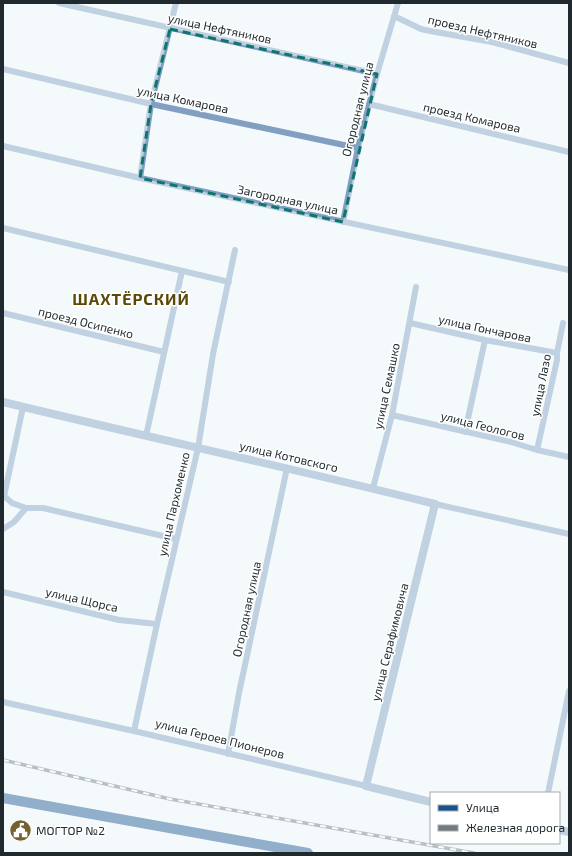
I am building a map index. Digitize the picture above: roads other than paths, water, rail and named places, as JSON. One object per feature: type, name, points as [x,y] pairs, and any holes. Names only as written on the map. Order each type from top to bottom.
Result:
[{"type":"main road","points":[[3,798],[308,853]]},
{"type":"street","name":"улица Нефтяников","points":[[59,3],[376,74]]},
{"type":"street","points":[[140,178],[151,104],[176,3]]},
{"type":"street","name":"Огородная улица","points":[[343,222],[358,148],[376,74],[398,3]]},
{"type":"street","name":"проезд Нефтяников","points":[[394,16],[430,32],[492,42],[569,63]]},
{"type":"street","name":"улица Комарова","points":[[3,68],[151,104],[358,148]]},
{"type":"street","name":"проезд Комарова","points":[[369,104],[569,152]]},
{"type":"street","name":"Загородная улица","points":[[3,146],[140,178],[569,270]]},
{"type":"street","points":[[3,228],[229,282]]},
{"type":"street","name":"улица Пархоменко","points":[[134,731],[156,624],[198,448],[213,354],[235,250]]},
{"type":"street","points":[[146,436],[182,271]]},
{"type":"street","name":"улица Семашко","points":[[374,488],[392,415],[416,287]]},
{"type":"street","name":"проезд Осипенко","points":[[3,313],[164,352]]},
{"type":"street","name":"улица Гончарова","points":[[410,323],[485,340],[557,353]]},
{"type":"street","name":"улица Лазо","points":[[537,450],[557,360],[563,323]]},
{"type":"street","points":[[465,432],[485,340]]},
{"type":"street","name":"улица Котовского","points":[[3,402],[374,488],[435,504],[569,534]]},
{"type":"street","points":[[23,407],[6,472],[4,496],[12,503],[26,508],[43,508],[176,539]]},
{"type":"street","name":"улица Геологов","points":[[392,415],[511,442],[537,450],[569,457]]},
{"type":"street","name":"Огородная улица","points":[[228,754],[239,693],[287,468]]},
{"type":"street","name":"улица Серафимовича","points":[[366,786],[435,504]]},
{"type":"street","points":[[3,529],[14,522],[26,508]]},
{"type":"street","name":"улица Щорса","points":[[3,592],[119,620],[156,624]]},
{"type":"street","points":[[548,792],[569,691]]},
{"type":"street","name":"улица Героев Пионеров","points":[[3,702],[134,731],[430,802]]},
{"type":"railway","points":[[3,760],[170,799],[474,853]]},
{"type":"place","name":"МОГТОР №2","points":[[20,830]]},
{"type":"district","name":"ШАХТЁРСКИЙ","points":[[131,298]]}]
